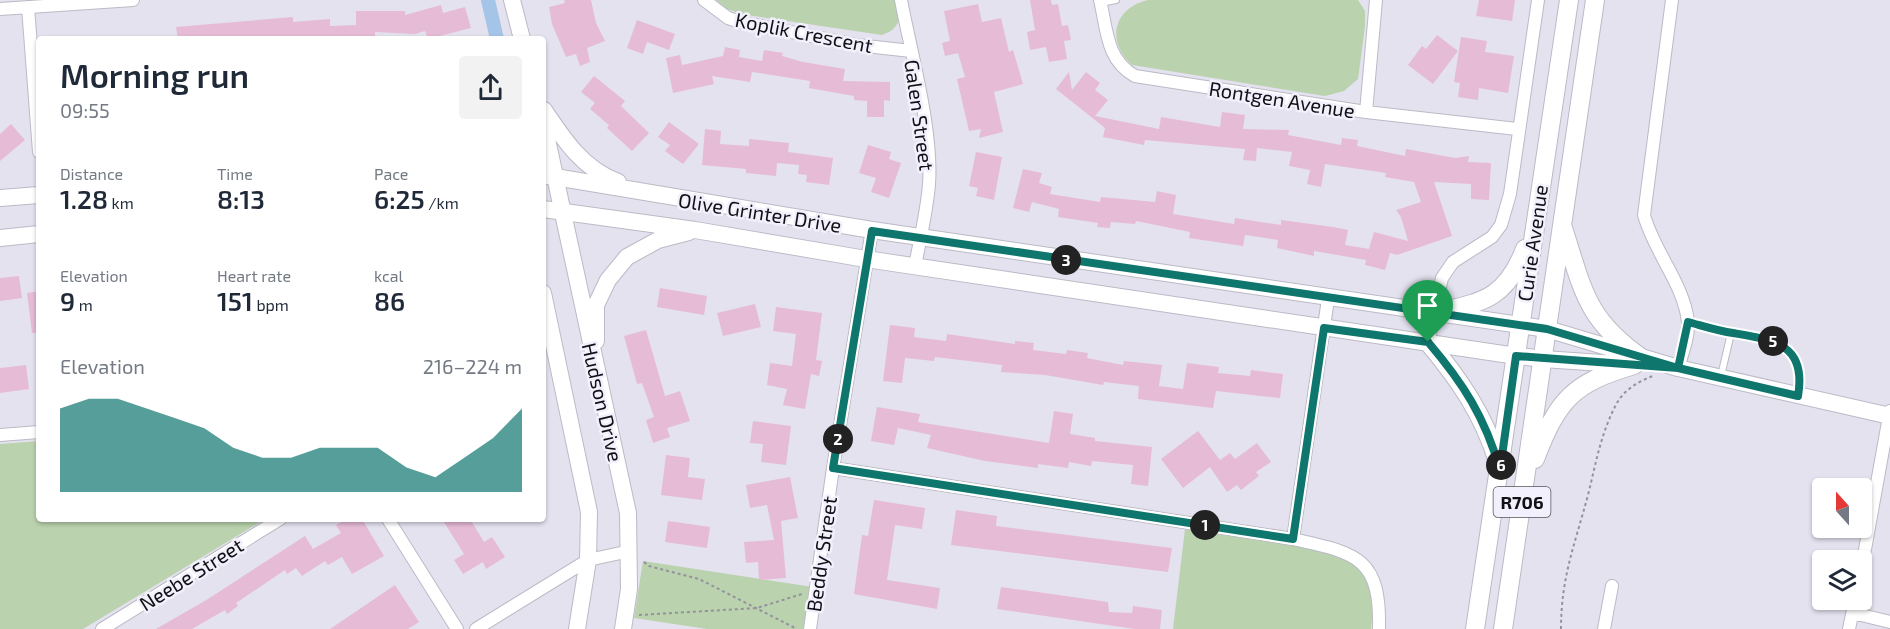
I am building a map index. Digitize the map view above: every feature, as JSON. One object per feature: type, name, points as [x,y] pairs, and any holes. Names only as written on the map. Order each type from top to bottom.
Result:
[{"type":"main road","name":"Curie Avenue","points":[[1475,629],[1569,0]]},
{"type":"main road","name":"Curie Avenue","points":[[1503,629],[1595,0]]},
{"type":"main road","points":[[1432,314],[1484,302],[1503,286],[1517,270],[1535,222]]},
{"type":"main road","points":[[1524,486],[1548,427],[1565,400],[1579,386],[1637,361],[1606,330],[1587,300],[1562,223]]},
{"type":"main road","points":[[1428,342],[1473,401],[1490,434],[1500,470]]},
{"type":"street","points":[[0,9],[133,0]]},
{"type":"street","name":"Koplik Crescent","points":[[704,0],[728,18],[757,27],[857,45],[911,51]]},
{"type":"street","name":"Galen Street","points":[[901,0],[926,134],[928,162],[929,184],[915,266]]},
{"type":"street","points":[[1366,112],[1377,0]]},
{"type":"street","name":"Curie Avenue","points":[[1428,342],[1432,314],[1442,279],[1454,262],[1492,237],[1501,225],[1510,194],[1517,129],[1538,0]]},
{"type":"street","points":[[1672,0],[1644,215],[1648,230],[1679,295],[1688,322],[1678,368]]},
{"type":"street","name":"Rontgen Avenue","points":[[1100,2],[1111,52],[1120,65],[1135,76],[1366,112],[1517,129]]},
{"type":"street","points":[[28,7],[36,112]]},
{"type":"street","points":[[514,8],[517,36]]},
{"type":"street","points":[[514,8],[521,36]]},
{"type":"street","points":[[546,114],[567,144],[591,168],[606,177],[653,195]]},
{"type":"street","name":"Olive Grinter Drive","points":[[546,177],[872,231],[1547,329],[1637,361]]},
{"type":"street","name":"Hudson Drive","points":[[546,177],[561,211],[628,513],[630,551],[624,623]]},
{"type":"street","points":[[0,198],[36,195]]},
{"type":"street","name":"Olive Grinter Drive","points":[[546,209],[695,230],[866,259],[1543,360],[1637,361]]},
{"type":"street","points":[[596,377],[596,305],[608,280],[627,257],[658,240],[695,230]]},
{"type":"street","name":"Beddy Street","points":[[810,629],[833,468],[872,231]]},
{"type":"street","points":[[0,238],[36,234]]},
{"type":"street","points":[[1293,539],[1328,299]]},
{"type":"street","name":"Hudson Drive","points":[[546,305],[588,512],[588,560],[577,629]]},
{"type":"street","points":[[546,312],[552,328]]},
{"type":"street","points":[[1637,361],[1721,377],[1890,416]]},
{"type":"street","points":[[1865,550],[1890,411]]},
{"type":"street","points":[[0,435],[36,432]]},
{"type":"street","points":[[833,468],[1293,539],[1352,554],[1365,567],[1376,589],[1379,629]]},
{"type":"street","name":"Neebe Street","points":[[102,629],[275,522]]},
{"type":"street","points":[[390,522],[457,629]]},
{"type":"street","points":[[476,629],[588,560],[630,551]]},
{"type":"street","points":[[1604,629],[1612,585]]},
{"type":"street","points":[[1849,629],[1853,610]]},
{"type":"street","points":[[1863,610],[1890,622]]},
{"type":"lane","points":[[1100,2],[1116,0]]},
{"type":"lane","points":[[1688,322],[1782,344],[1790,352],[1800,373],[1798,396]]},
{"type":"lane","points":[[1721,377],[1731,333]]},
{"type":"path","points":[[1561,629],[1561,599],[1572,543],[1588,496],[1601,439],[1618,401],[1639,381],[1678,368]]},
{"type":"path","points":[[630,551],[649,566],[699,579],[797,629]]},
{"type":"path","points":[[624,623],[757,608],[816,589]]},
{"type":"green space","points":[[716,0],[899,0],[900,17],[893,29],[882,35],[741,14],[727,9]]},
{"type":"green space","points":[[1148,0],[1358,0],[1365,11],[1365,26],[1358,79],[1344,91],[1325,96],[1132,65],[1119,46],[1116,36],[1117,27],[1127,10]]},
{"type":"green space","points":[[36,441],[36,522],[260,522],[83,629],[0,629],[0,444]]},
{"type":"green space","points":[[1185,529],[1330,551],[1343,557],[1361,572],[1371,591],[1373,615],[1371,629],[1173,629]]},
{"type":"green space","points":[[643,561],[813,587],[806,629],[707,629],[634,618]]},
{"type":"building","points":[[564,0],[591,0],[596,23],[605,41],[587,48],[590,62],[580,66],[576,54],[566,57],[552,24],[549,7],[565,3]]},
{"type":"building","points":[[1030,0],[1051,0],[1052,5],[1058,4],[1062,26],[1068,25],[1071,40],[1064,41],[1067,59],[1049,62],[1046,47],[1030,50],[1027,32],[1035,30]]},
{"type":"building","points":[[1479,0],[1515,0],[1512,21],[1476,16]]},
{"type":"building","points":[[978,4],[982,22],[1001,18],[1009,52],[1013,50],[1023,84],[994,92],[1003,132],[979,138],[981,129],[969,131],[957,79],[965,77],[958,53],[945,56],[942,43],[950,41],[944,11]]},
{"type":"building","points":[[441,5],[443,13],[465,7],[471,28],[440,36],[427,36],[425,31],[415,34],[375,32],[375,36],[178,36],[176,27],[293,17],[293,22],[330,19],[330,26],[356,25],[356,11],[405,11],[405,15]]},
{"type":"building","points":[[637,20],[675,34],[669,50],[647,42],[643,54],[627,48]]},
{"type":"building","points":[[1437,35],[1458,51],[1433,84],[1408,65],[1422,46],[1426,49]]},
{"type":"building","points":[[1461,37],[1487,41],[1485,52],[1514,56],[1508,93],[1479,88],[1478,100],[1458,97],[1460,83],[1454,82]]},
{"type":"building","points":[[725,47],[740,50],[739,57],[762,61],[764,50],[783,53],[782,56],[803,62],[845,69],[843,81],[890,82],[890,101],[884,100],[884,117],[867,117],[867,101],[854,100],[854,96],[809,88],[810,81],[752,72],[750,82],[712,76],[714,84],[673,93],[666,58],[680,55],[682,65],[723,56]]},
{"type":"building","points":[[1069,72],[1072,90],[1086,72],[1100,83],[1095,90],[1108,100],[1095,116],[1159,129],[1161,117],[1220,127],[1222,112],[1245,115],[1243,129],[1289,130],[1288,135],[1341,145],[1342,138],[1358,140],[1357,146],[1405,156],[1406,149],[1455,158],[1469,156],[1468,162],[1491,163],[1489,200],[1471,199],[1471,184],[1434,182],[1452,236],[1397,255],[1390,253],[1385,270],[1365,265],[1366,260],[1314,251],[1314,256],[1277,248],[1278,240],[1245,235],[1243,246],[1189,238],[1190,232],[1136,221],[1135,224],[1111,222],[1110,228],[1097,227],[1098,223],[1058,217],[1059,209],[1032,202],[1029,212],[1013,208],[1023,169],[1042,173],[1039,183],[1052,187],[1050,194],[1100,202],[1101,197],[1155,202],[1157,191],[1176,195],[1173,214],[1234,224],[1235,218],[1281,225],[1281,220],[1333,227],[1348,230],[1345,245],[1369,249],[1374,232],[1408,241],[1401,217],[1396,210],[1421,202],[1414,182],[1385,177],[1386,173],[1325,164],[1321,187],[1307,184],[1310,170],[1289,166],[1292,152],[1257,148],[1256,161],[1243,160],[1245,149],[1145,140],[1144,145],[1103,137],[1105,128],[1056,89]]},
{"type":"building","points":[[594,76],[625,101],[621,106],[649,133],[632,151],[607,128],[609,125],[590,109],[595,103],[581,92]]},
{"type":"building","points":[[669,122],[699,144],[683,164],[665,151],[670,145],[658,137]]},
{"type":"building","points":[[11,124],[25,140],[0,161],[0,134]]},
{"type":"building","points":[[705,129],[721,131],[720,144],[749,146],[749,139],[789,143],[788,152],[833,158],[829,185],[806,182],[807,175],[798,174],[799,165],[777,163],[776,176],[746,173],[746,169],[702,165]]},
{"type":"building","points":[[868,145],[891,152],[889,159],[901,163],[889,198],[871,192],[876,178],[859,173]]},
{"type":"building","points":[[976,152],[1002,157],[994,200],[976,196],[978,188],[969,186]]},
{"type":"building","points":[[19,276],[22,298],[0,301],[0,278]]},
{"type":"building","points":[[660,288],[707,296],[704,315],[657,307]]},
{"type":"building","points":[[36,292],[36,333],[32,333],[27,293]]},
{"type":"building","points":[[755,304],[761,327],[723,336],[717,313]]},
{"type":"building","points":[[776,307],[822,313],[816,360],[822,361],[819,376],[811,374],[805,409],[783,405],[787,389],[767,385],[770,363],[792,366],[796,334],[773,331]]},
{"type":"building","points":[[890,325],[915,328],[914,337],[946,341],[947,334],[1015,344],[1015,341],[1034,343],[1033,350],[1066,354],[1067,350],[1088,353],[1087,358],[1123,365],[1124,361],[1162,365],[1159,386],[1183,389],[1187,363],[1219,367],[1218,373],[1250,376],[1251,370],[1283,374],[1280,398],[1216,391],[1213,408],[1138,399],[1139,386],[1104,382],[1103,385],[1045,375],[1001,372],[1002,365],[935,357],[934,361],[905,358],[902,383],[883,381]]},
{"type":"building","points":[[646,330],[665,396],[680,391],[690,421],[667,428],[670,437],[653,443],[646,420],[654,417],[642,383],[637,384],[624,336]]},
{"type":"building","points":[[26,365],[29,389],[0,393],[0,368]]},
{"type":"building","points":[[877,407],[920,414],[918,422],[1049,443],[1054,411],[1073,414],[1070,434],[1095,438],[1095,441],[1152,447],[1148,486],[1131,484],[1133,465],[1092,461],[1091,466],[1069,462],[1068,468],[1038,464],[1038,468],[985,461],[927,448],[931,435],[898,428],[894,445],[871,441]]},
{"type":"building","points":[[753,421],[791,426],[786,465],[761,462],[763,444],[750,443]]},
{"type":"building","points":[[1198,431],[1220,460],[1230,453],[1235,459],[1257,443],[1271,462],[1256,472],[1259,476],[1241,490],[1237,485],[1227,492],[1210,467],[1183,488],[1161,459]]},
{"type":"building","points":[[666,455],[690,458],[688,477],[705,479],[702,500],[661,495]]},
{"type":"building","points":[[790,477],[798,518],[781,521],[786,578],[759,580],[758,562],[746,563],[744,542],[774,540],[767,505],[750,508],[746,485]]},
{"type":"building","points":[[874,500],[925,508],[922,529],[895,525],[887,580],[940,588],[937,609],[854,594],[862,535],[868,536]]},
{"type":"building","points":[[956,510],[997,516],[996,526],[1172,548],[1168,572],[951,545]]},
{"type":"building","points":[[668,521],[710,527],[707,548],[665,542]]},
{"type":"building","points":[[342,522],[364,522],[384,556],[352,574],[342,557],[328,565],[325,561],[302,576],[296,568],[287,574],[285,570],[236,603],[238,606],[227,614],[225,610],[192,629],[156,629],[208,599],[305,536],[313,549],[341,533],[336,525]]},
{"type":"building","points":[[444,522],[472,522],[484,542],[492,537],[505,557],[486,569],[483,562],[463,574],[454,560],[464,554]]},
{"type":"building","points":[[395,585],[419,622],[408,629],[330,629]]},
{"type":"building","points":[[1001,587],[1108,602],[1109,612],[1132,613],[1133,606],[1162,610],[1160,629],[1135,629],[997,609]]},
{"type":"waterway","points":[[488,0],[496,36]]},
{"type":"route","points":[[1428,342],[1324,328],[1293,539],[833,468],[872,231],[1547,329],[1678,368],[1798,396],[1800,384],[1800,373],[1796,362],[1782,344],[1688,322],[1678,368],[1543,360],[1516,356],[1500,470],[1490,434],[1473,401],[1428,342]]}]
